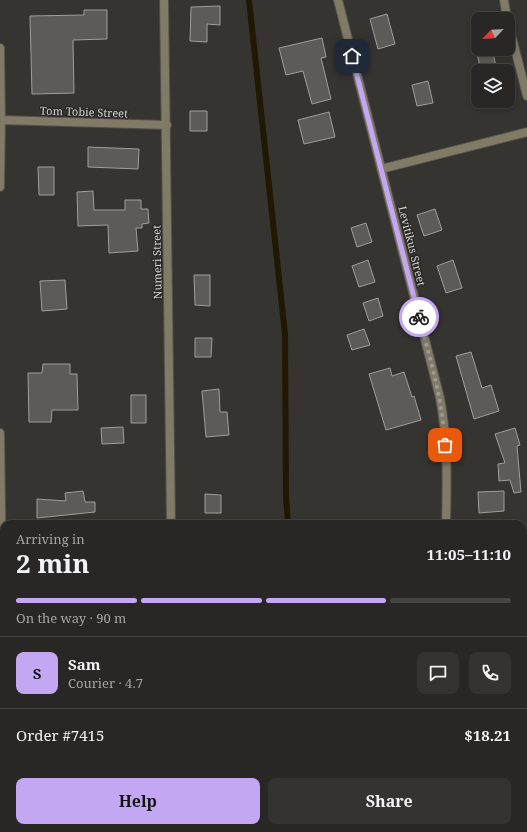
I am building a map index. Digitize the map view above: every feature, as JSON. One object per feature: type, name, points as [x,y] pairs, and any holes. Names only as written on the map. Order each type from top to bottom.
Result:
[{"type":"street","name":"Numeri Street","points":[[164,0],[167,125],[171,520]]},
{"type":"street","name":"Levitikus Street","points":[[338,0],[444,419],[446,454],[446,520]]},
{"type":"street","points":[[504,0],[506,12]]},
{"type":"street","points":[[0,48],[2,120],[0,187]]},
{"type":"street","points":[[515,49],[527,96]]},
{"type":"street","name":"Tom Tobie Street","points":[[2,120],[167,125]]},
{"type":"street","points":[[381,170],[527,132]]},
{"type":"street","points":[[0,433],[1,520]]},
{"type":"building","points":[[220,6],[220,25],[207,24],[207,42],[190,41],[191,7]]},
{"type":"building","points":[[84,10],[107,10],[107,39],[73,40],[74,93],[32,94],[30,16],[84,15]]},
{"type":"building","points":[[387,14],[395,44],[378,49],[370,19]]},
{"type":"building","points":[[322,38],[326,57],[321,58],[331,99],[312,104],[303,71],[286,75],[279,48]]},
{"type":"building","points":[[478,56],[494,56],[495,64],[479,64]]},
{"type":"building","points":[[428,81],[433,103],[417,106],[412,85]]},
{"type":"building","points":[[190,111],[207,111],[207,131],[190,131]]},
{"type":"building","points":[[329,112],[335,137],[304,144],[298,120]]},
{"type":"building","points":[[88,147],[139,149],[138,169],[88,167]]},
{"type":"building","points":[[38,167],[54,167],[54,195],[39,195]]},
{"type":"building","points":[[93,191],[94,210],[125,210],[125,200],[141,200],[141,209],[148,209],[149,223],[142,224],[142,228],[136,228],[138,251],[109,253],[108,225],[78,226],[77,192]]},
{"type":"building","points":[[435,209],[442,230],[424,236],[417,215]]},
{"type":"building","points":[[366,223],[372,242],[357,247],[351,228]]},
{"type":"building","points":[[368,260],[375,282],[359,287],[352,266]]},
{"type":"building","points":[[453,260],[462,288],[446,293],[437,266]]},
{"type":"building","points":[[194,275],[210,275],[210,306],[195,305]]},
{"type":"building","points":[[65,280],[67,309],[42,311],[40,281]]},
{"type":"building","points":[[378,298],[383,316],[369,321],[363,303]]},
{"type":"building","points":[[364,329],[370,345],[352,350],[347,335]]},
{"type":"building","points":[[195,338],[212,338],[211,357],[195,357]]},
{"type":"building","points":[[471,352],[482,388],[491,385],[499,411],[474,419],[456,356]]},
{"type":"building","points":[[43,364],[70,364],[70,374],[77,374],[78,410],[52,410],[51,422],[29,422],[28,373],[42,373]]},
{"type":"building","points":[[390,368],[392,376],[404,372],[412,397],[414,396],[421,420],[386,430],[369,374]]},
{"type":"building","points":[[219,389],[220,412],[227,412],[229,435],[206,437],[202,391]]},
{"type":"building","points":[[131,395],[146,395],[146,423],[131,423]]},
{"type":"building","points":[[123,427],[124,443],[102,444],[101,428]]},
{"type":"building","points":[[515,428],[520,445],[517,446],[521,492],[514,493],[510,480],[499,481],[498,464],[505,463],[495,434]]},
{"type":"building","points":[[83,491],[85,502],[95,502],[95,512],[37,518],[37,499],[66,501],[65,493]]},
{"type":"building","points":[[504,491],[504,511],[479,513],[478,492]]},
{"type":"building","points":[[205,494],[221,495],[221,513],[205,513]]},
{"type":"waterway","points":[[249,0],[285,334],[286,497],[288,520]]},
{"type":"way so far","points":[[419,317],[440,398],[444,419],[445,445]]},
{"type":"route","points":[[352,56],[419,317]]}]
